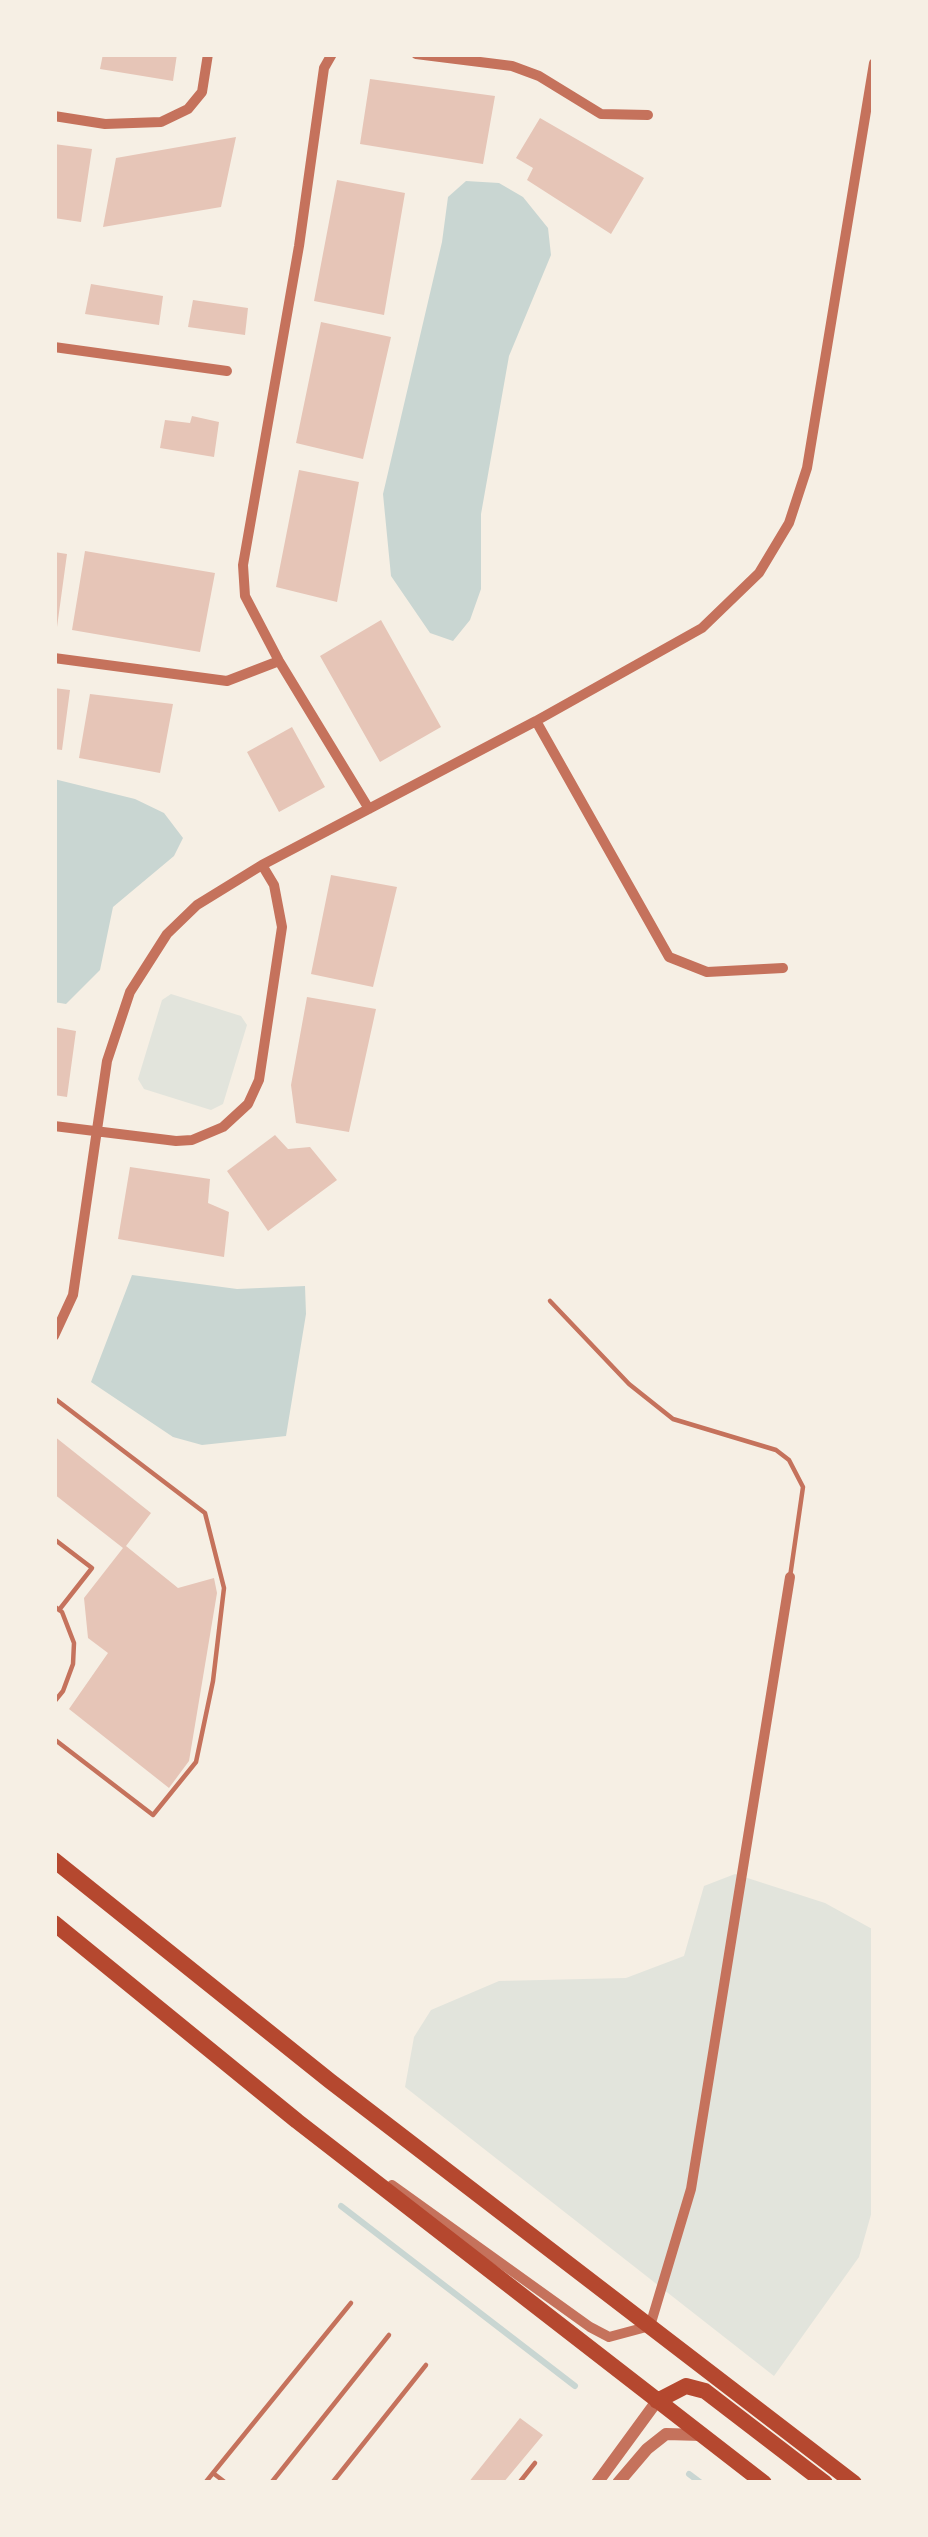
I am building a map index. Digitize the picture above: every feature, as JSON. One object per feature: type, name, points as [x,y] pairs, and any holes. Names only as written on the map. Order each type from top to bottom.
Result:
[{"type":"main road","points":[[54,1860],[330,2081],[854,2483]]},
{"type":"main road","points":[[54,1923],[311,2132],[764,2483]]},
{"type":"main road","points":[[657,2401],[686,2386],[705,2391],[825,2483]]},
{"type":"street","points":[[54,116],[105,124],[161,122],[188,109],[202,92],[208,54]]},
{"type":"street","points":[[331,54],[324,68],[299,246],[243,565],[245,596],[369,809]]},
{"type":"street","points":[[416,54],[512,66],[601,114],[648,115]]},
{"type":"street","points":[[54,1336],[73,1295],[107,1061],[130,992],[166,934],[197,905],[262,865],[702,628],[759,573],[789,523],[807,468],[874,63]]},
{"type":"street","points":[[54,347],[227,371]]},
{"type":"street","points":[[54,658],[227,681],[279,661]]},
{"type":"street","points":[[536,721],[669,957],[707,972],[783,968]]},
{"type":"street","points":[[54,1126],[192,1140],[224,1127],[248,1104],[259,1080],[281,927],[274,884],[262,865]]},
{"type":"street","points":[[311,2132],[449,2223],[590,2327],[609,2337],[650,2326],[691,2189],[790,1577]]},
{"type":"street","points":[[596,2483],[657,2401]]},
{"type":"street","points":[[618,2483],[665,2434],[702,2435]]},
{"type":"lane","points":[[550,1301],[629,1384],[674,1419],[776,1450],[789,1460],[803,1487],[790,1577]]},
{"type":"lane","points":[[54,1398],[205,1513],[224,1588],[213,1681],[196,1762],[153,1816],[54,1739]]},
{"type":"lane","points":[[54,1538],[92,1568],[57,1608],[74,1643],[73,1664],[54,1702]]},
{"type":"lane","points":[[205,2483],[351,2302]]},
{"type":"lane","points":[[271,2483],[389,2335]]},
{"type":"lane","points":[[332,2483],[426,2365]]},
{"type":"lane","points":[[519,2483],[535,2463]]},
{"type":"lane","points":[[213,2473],[226,2483]]},
{"type":"shaded area","points":[[466,181],[499,183],[523,197],[548,228],[551,255],[509,356],[481,514],[481,589],[470,620],[453,641],[430,633],[391,576],[383,494],[442,242],[448,197]]},
{"type":"shaded area","points":[[54,779],[135,799],[164,813],[183,838],[174,856],[113,907],[100,970],[66,1004],[54,1002]]},
{"type":"shaded area","points":[[171,994],[241,1016],[247,1025],[223,1104],[211,1110],[144,1089],[138,1079],[162,1000]]},
{"type":"shaded area","points":[[132,1275],[237,1289],[305,1286],[306,1314],[286,1436],[202,1445],[173,1437],[91,1382]]},
{"type":"shaded area","points":[[735,1874],[825,1903],[874,1930],[874,2204],[859,2257],[774,2376],[405,2087],[414,2037],[431,2010],[499,1981],[626,1978],[684,1956],[704,1886]]},
{"type":"building","points":[[103,54],[177,54],[173,81],[100,69]]},
{"type":"building","points":[[370,79],[495,96],[483,164],[360,144]]},
{"type":"building","points":[[540,118],[644,178],[611,234],[527,180],[533,168],[516,158]]},
{"type":"building","points":[[236,137],[221,207],[103,227],[116,158]]},
{"type":"building","points":[[54,144],[92,149],[81,222],[54,218]]},
{"type":"building","points":[[337,180],[405,193],[384,315],[314,301]]},
{"type":"building","points":[[91,284],[163,296],[159,325],[85,314]]},
{"type":"building","points":[[193,300],[248,308],[245,335],[188,327]]},
{"type":"building","points":[[321,322],[391,337],[363,459],[296,443]]},
{"type":"building","points":[[192,416],[219,422],[214,457],[160,448],[165,420],[190,423]]},
{"type":"building","points":[[299,470],[359,482],[337,602],[276,587]]},
{"type":"building","points":[[85,551],[215,573],[200,652],[72,630]]},
{"type":"building","points":[[54,552],[67,554],[57,627],[54,627]]},
{"type":"building","points":[[381,620],[441,727],[380,762],[320,656]]},
{"type":"building","points":[[54,688],[70,690],[62,750],[54,749]]},
{"type":"building","points":[[90,694],[173,704],[160,773],[79,758]]},
{"type":"building","points":[[292,727],[325,787],[279,812],[247,752]]},
{"type":"building","points":[[331,875],[397,887],[373,987],[311,974]]},
{"type":"building","points":[[307,997],[376,1009],[349,1132],[296,1123],[291,1085]]},
{"type":"building","points":[[54,1027],[76,1031],[67,1097],[54,1095]]},
{"type":"building","points":[[275,1135],[288,1149],[310,1147],[337,1180],[268,1231],[227,1171]]},
{"type":"building","points":[[130,1167],[210,1179],[208,1203],[229,1212],[224,1257],[118,1239]]},
{"type":"building","points":[[54,1436],[151,1513],[126,1546],[178,1588],[214,1578],[217,1593],[189,1761],[169,1788],[69,1709],[108,1653],[88,1638],[84,1598],[123,1548],[54,1494]]},
{"type":"building","points":[[520,2418],[543,2435],[503,2483],[468,2483]]},
{"type":"waterway","points":[[341,2206],[575,2386]]},
{"type":"waterway","points":[[689,2474],[701,2483]]}]
